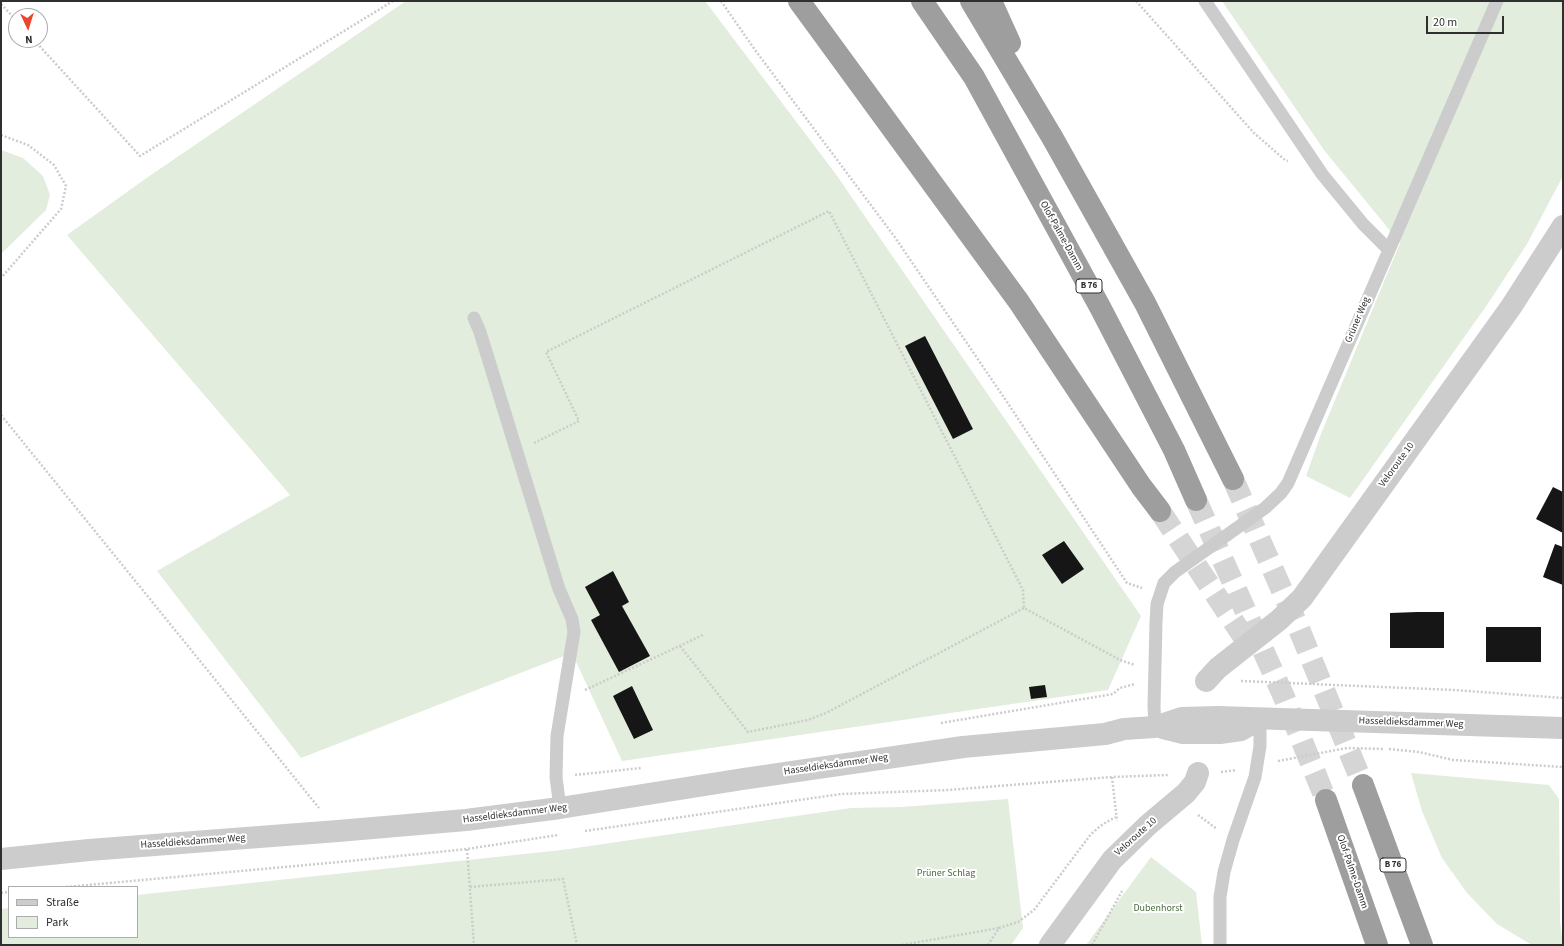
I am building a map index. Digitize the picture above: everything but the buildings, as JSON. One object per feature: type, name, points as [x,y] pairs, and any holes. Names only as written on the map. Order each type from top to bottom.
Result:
[{"type":"highway","points":[[799,1],[1019,302],[1160,511]]},
{"type":"highway","name":"Olof-Palme-Damm","points":[[922,1],[974,77],[997,118],[1100,307],[1174,450],[1196,500]]},
{"type":"highway","points":[[971,1],[1052,137],[1146,303],[1233,479]]},
{"type":"highway","points":[[991,1],[1052,137]]},
{"type":"highway","name":"B 76","points":[[1363,784],[1422,945]]},
{"type":"highway","name":"Olof-Palme-Damm","points":[[1326,800],[1377,945]]},
{"type":"street","name":"Veloroute 10","points":[[1206,681],[1218,668],[1279,620],[1302,598],[1511,307],[1563,226]]},
{"type":"street","name":"Hasseldieksdammer Weg","points":[[1,859],[89,850],[451,821],[560,808],[912,754],[1026,740],[1105,734],[1124,728],[1155,727],[1182,718],[1218,717],[1563,728]]},
{"type":"street","name":"Veloroute 10","points":[[1050,945],[1112,860],[1132,839],[1181,798],[1192,786],[1198,773]]},
{"type":"lane","points":[[1205,1],[1322,174],[1363,224],[1388,249]]},
{"type":"lane","name":"Grüner Weg","points":[[1155,727],[1157,604],[1164,583],[1169,576],[1265,508],[1281,493],[1288,483],[1388,249],[1497,1]]},
{"type":"lane","points":[[474,318],[480,332],[559,589],[572,619],[574,632],[572,653],[556,736],[556,777],[560,808]]},
{"type":"lane","points":[[1220,945],[1220,897],[1224,872],[1233,840],[1255,777],[1260,746],[1260,719]]},
{"type":"path","points":[[41,48],[140,156],[393,1]]},
{"type":"path","points":[[721,1],[755,50],[894,236],[1011,408],[1127,583],[1161,592]]},
{"type":"path","points":[[1136,1],[1254,133],[1285,160],[1322,174]]},
{"type":"path","points":[[1,4],[8,11]]},
{"type":"path","points":[[1,136],[28,145],[54,165],[66,186],[61,209],[1,278]]},
{"type":"path","points":[[516,452],[579,421],[546,352],[829,211],[1023,590],[1024,608]]},
{"type":"path","points":[[1,415],[305,790]]},
{"type":"path","points":[[680,646],[748,732],[808,720],[826,713],[1024,608]]},
{"type":"path","points":[[1024,608],[1120,660],[1155,669]]},
{"type":"path","points":[[562,700],[703,635]]},
{"type":"path","points":[[1206,681],[1446,690],[1563,698]]},
{"type":"path","points":[[581,832],[841,794],[948,790],[1112,777],[1221,772],[1347,748],[1404,750],[1454,760],[1563,768]]},
{"type":"path","points":[[1112,777],[1116,817],[1120,826],[1132,839]]},
{"type":"path","points":[[1181,798],[1198,815],[1233,840]]},
{"type":"path","points":[[902,945],[999,928],[1018,922],[1034,910],[1091,834],[1103,824],[1116,817]]},
{"type":"path","points":[[77,886],[350,862],[467,849],[560,835]]},
{"type":"path","points":[[467,849],[474,945]]},
{"type":"path","points":[[470,887],[563,879],[577,945]]},
{"type":"path","points":[[988,945],[999,928]]},
{"type":"green space","points":[[406,1],[705,1],[835,173],[1141,616],[1108,690],[622,761],[572,653],[301,758],[157,571],[290,495],[67,235],[148,177]]},
{"type":"green space","points":[[1222,1],[1563,1],[1563,176],[1527,244],[1487,305],[1350,498],[1306,476],[1321,434],[1400,243],[1324,150]]},
{"type":"green space","points":[[1,150],[23,158],[43,176],[50,195],[46,210],[1,254]]},
{"type":"green space","points":[[1411,773],[1549,785],[1559,799],[1560,921],[1563,945],[1532,945],[1497,924],[1467,893],[1442,858],[1422,811]]},
{"type":"green space","name":"Prüner Schlag","points":[[1008,799],[1023,928],[1011,945],[1,945],[1,909],[8,908],[8,938],[138,938],[138,895],[562,850],[851,808],[901,807]]},
{"type":"green space","name":"Dubenhorst","points":[[1151,857],[1196,892],[1202,945],[1086,945]]},
{"type":"tunnel","points":[[1233,479],[1299,629],[1363,785]]},
{"type":"tunnel","points":[[1196,500],[1284,697],[1326,800]]},
{"type":"tunnel","points":[[1160,511],[1251,648]]}]
